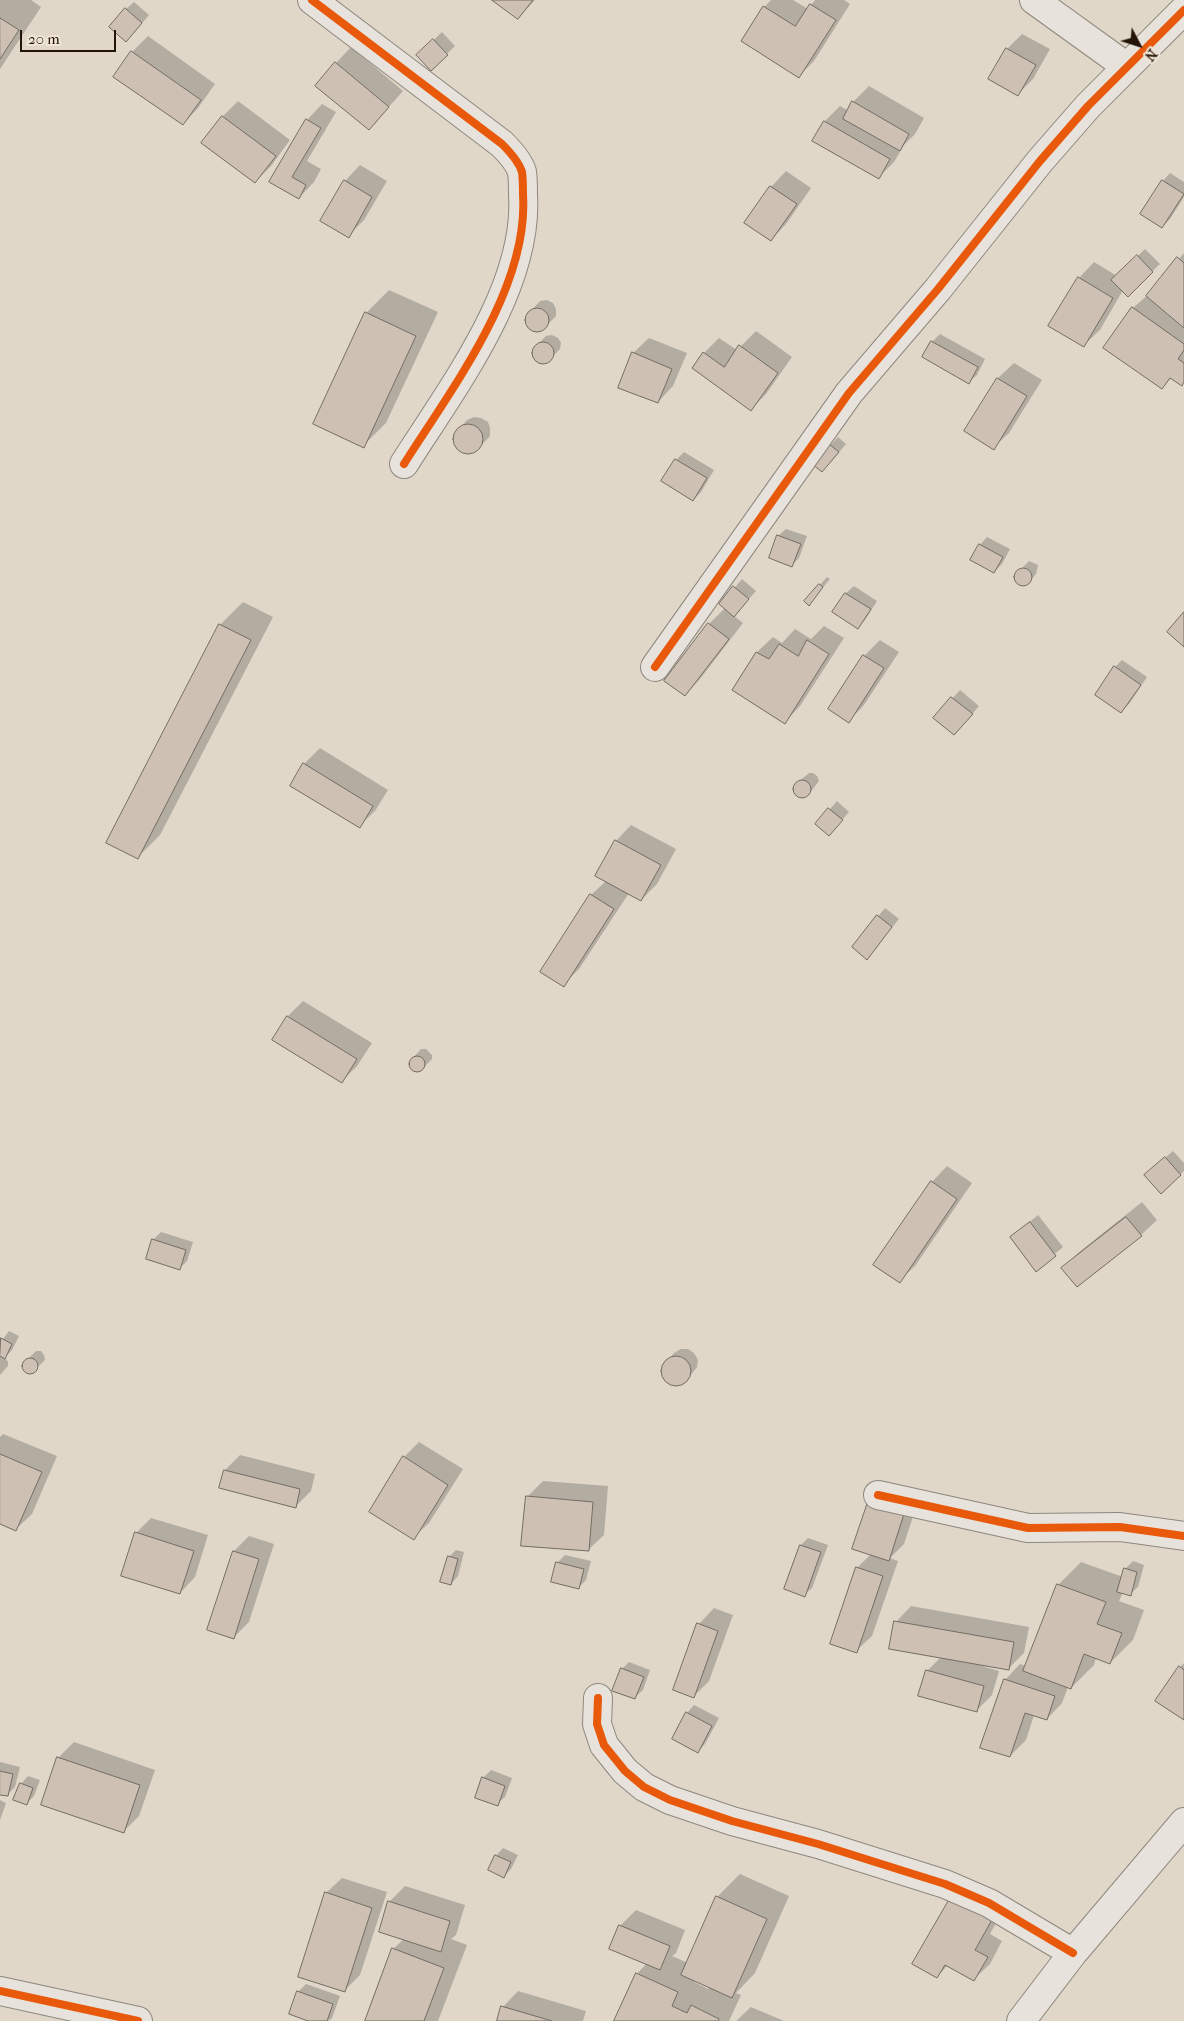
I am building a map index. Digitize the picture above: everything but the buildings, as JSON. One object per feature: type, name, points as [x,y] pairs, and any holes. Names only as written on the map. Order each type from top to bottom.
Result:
[{"type":"street","points":[[312,0],[502,144],[511,153],[522,172],[524,204],[522,229],[505,291],[487,331],[404,464]]},
{"type":"street","points":[[1034,0],[1127,67]]},
{"type":"street","points":[[655,667],[849,393],[938,289],[1040,161],[1088,106],[1184,10]]},
{"type":"street","points":[[878,1495],[1028,1528],[1120,1527],[1184,1536]]},
{"type":"street","points":[[598,1698],[597,1724],[604,1745],[624,1772],[644,1788],[670,1800],[732,1821],[818,1844],[945,1884],[989,1904],[1073,1953]]},
{"type":"street","points":[[1021,2021],[1073,1953],[1184,1822]]},
{"type":"street","points":[[0,1991],[138,2021]]},
{"type":"cycle path","points":[[312,0],[502,144],[511,154],[522,172],[522,230],[514,266],[501,301],[484,336],[464,370],[404,464]]},
{"type":"cycle path","points":[[655,667],[849,393],[938,289],[1040,161],[1088,106],[1184,10]]},
{"type":"cycle path","points":[[878,1495],[1028,1528],[1120,1527],[1184,1536]]},
{"type":"cycle path","points":[[598,1698],[597,1724],[604,1745],[625,1771],[644,1787],[670,1800],[732,1821],[818,1844],[945,1884],[989,1903],[1073,1953]]},
{"type":"cycle path","points":[[0,1991],[138,2021]]}]
